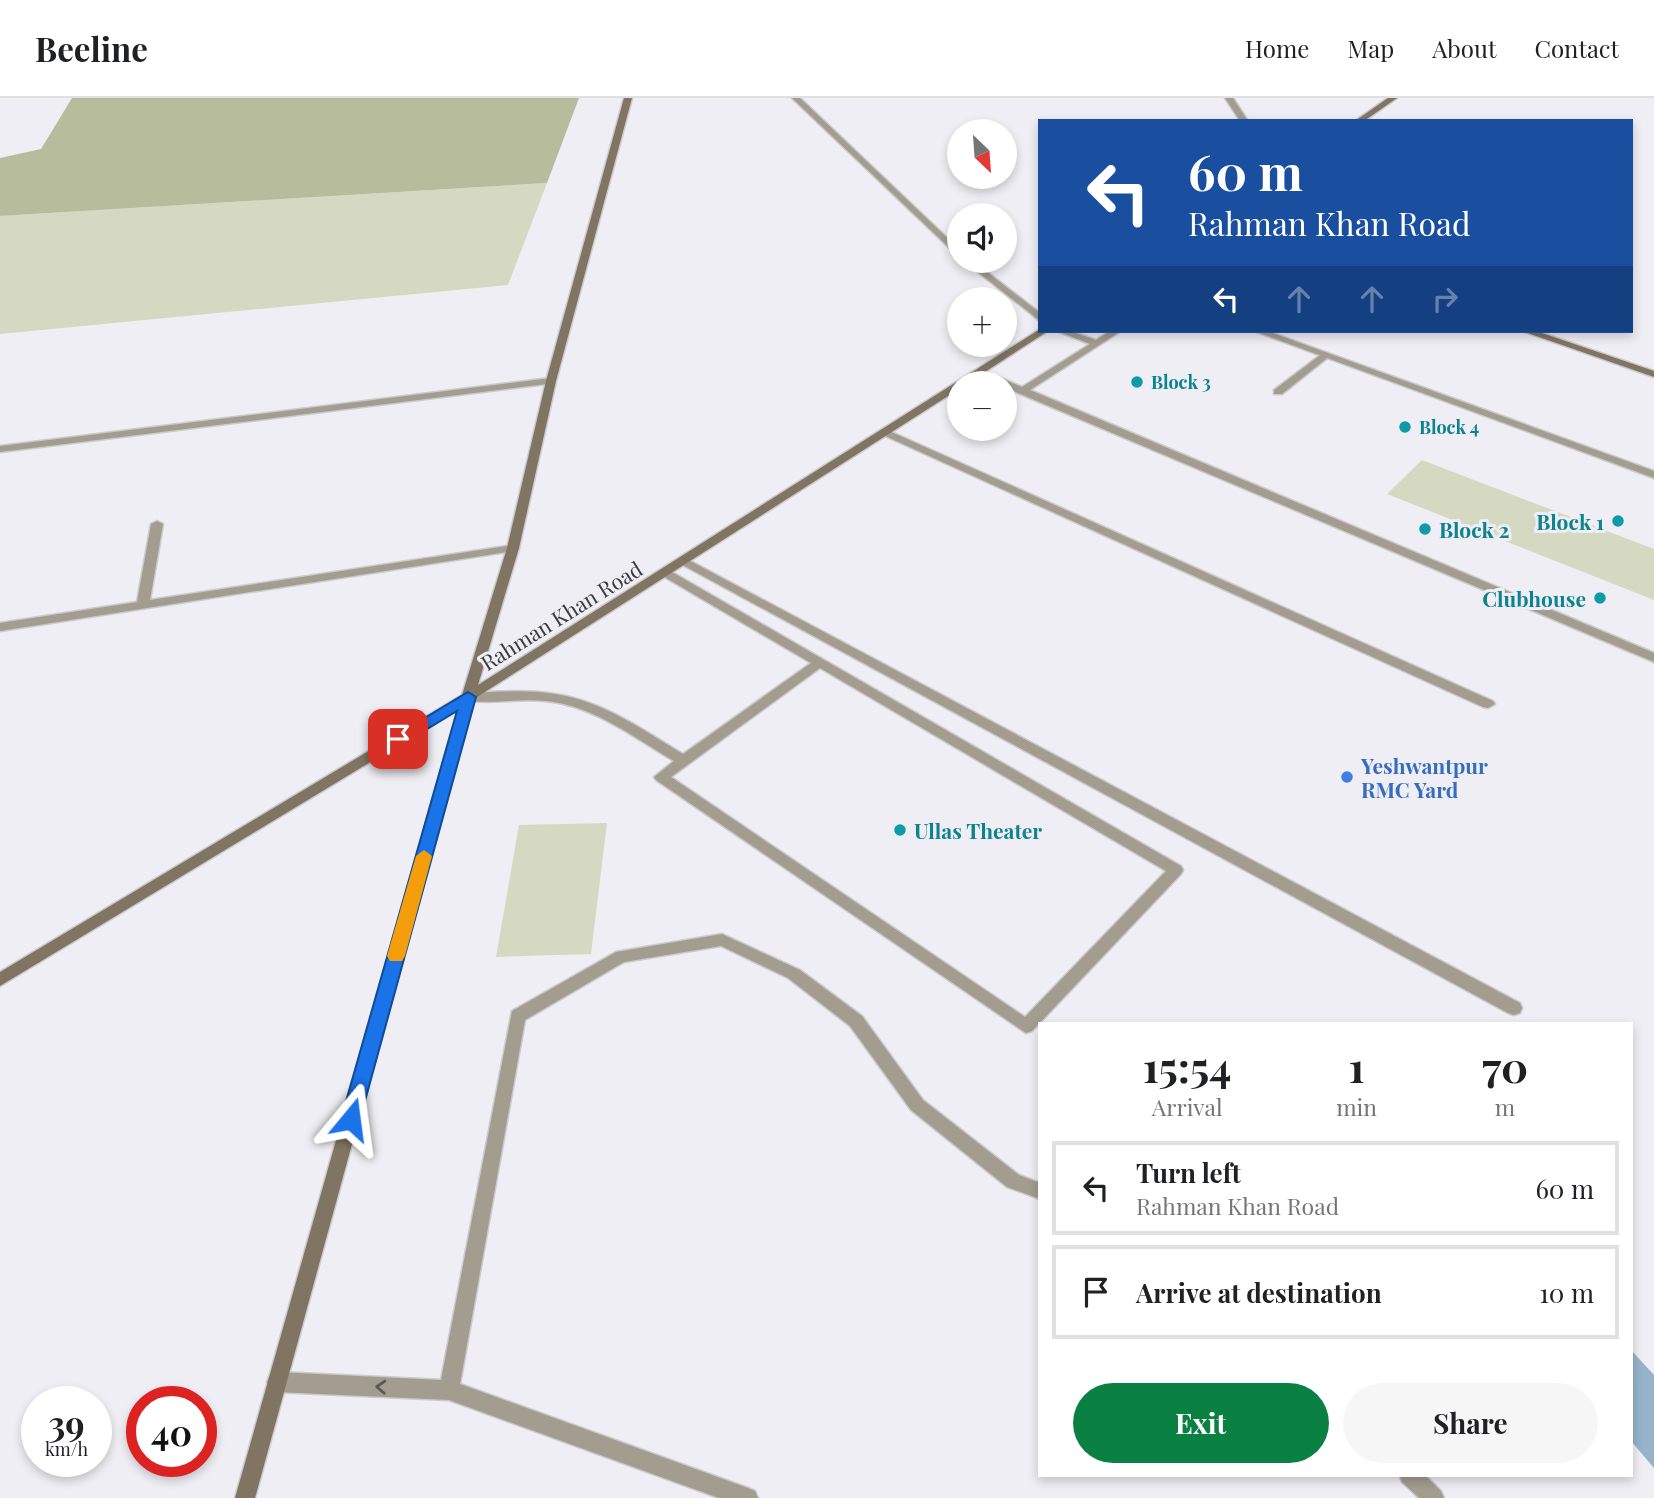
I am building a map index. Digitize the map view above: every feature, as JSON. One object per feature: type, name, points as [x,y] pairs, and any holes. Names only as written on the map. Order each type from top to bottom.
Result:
[{"type":"street","points":[[245,1498],[468,697],[513,548],[551,381],[628,98]]},
{"type":"street","points":[[796,98],[947,243]]},
{"type":"street","points":[[1229,98],[1243,119]]},
{"type":"street","points":[[1362,119],[1392,98]]},
{"type":"street","points":[[983,273],[1038,316]]},
{"type":"street","name":"Rahman Khan Road","points":[[981,371],[1040,333]]},
{"type":"street","points":[[1068,333],[1097,343]]},
{"type":"street","points":[[1022,391],[1112,333]]},
{"type":"street","points":[[1265,333],[1654,475]]},
{"type":"street","points":[[1533,333],[1654,374]]},
{"type":"street","points":[[1278,392],[1326,355]]},
{"type":"street","points":[[0,449],[551,381]]},
{"type":"street","points":[[1017,389],[1654,658]]},
{"type":"street","name":"Rahman Khan Road","points":[[0,980],[468,697],[947,393]]},
{"type":"street","points":[[887,433],[1488,704]]},
{"type":"street","points":[[143,605],[158,523]]},
{"type":"street","points":[[0,627],[513,548]]},
{"type":"street","points":[[683,561],[1514,1008]]},
{"type":"street","points":[[665,572],[820,662],[1176,870],[1026,1026],[661,777],[820,662]]},
{"type":"street","points":[[468,697],[533,695],[570,701],[600,712],[684,761]]},
{"type":"street","points":[[449,1390],[518,1016],[621,956],[722,940],[794,974],[856,1021],[917,1105],[1013,1181],[1038,1190]]},
{"type":"street","points":[[277,1382],[449,1390],[748,1498]]},
{"type":"street","points":[[1411,1477],[1434,1498]]},
{"type":"green space","points":[[72,98],[579,98],[547,183],[0,216],[0,158],[41,149]]},
{"type":"green space","points":[[547,183],[508,285],[0,334],[0,216]]},
{"type":"green space","points":[[1422,460],[1654,549],[1654,600],[1387,494]]},
{"type":"green space","points":[[607,823],[591,954],[496,957],[519,825]]},
{"type":"water","points":[[1633,1352],[1654,1375],[1654,1468],[1633,1443]]},
{"type":"slow traffic","points":[[396,956],[424,856]]},
{"type":"place","name":"Block 3","points":[[1137,382]]},
{"type":"place","name":"Block 4","points":[[1405,427]]},
{"type":"place","name":"Block 1","points":[[1618,521]]},
{"type":"place","name":"Block 2","points":[[1425,529]]},
{"type":"place","name":"Clubhouse","points":[[1600,598]]},
{"type":"place","name":"Yeshwantpur RMC Yard","points":[[1347,777]]},
{"type":"place","name":"Ullas Theater","points":[[900,830]]},
{"type":"route","points":[[351,1119],[468,697],[398,739]]}]
